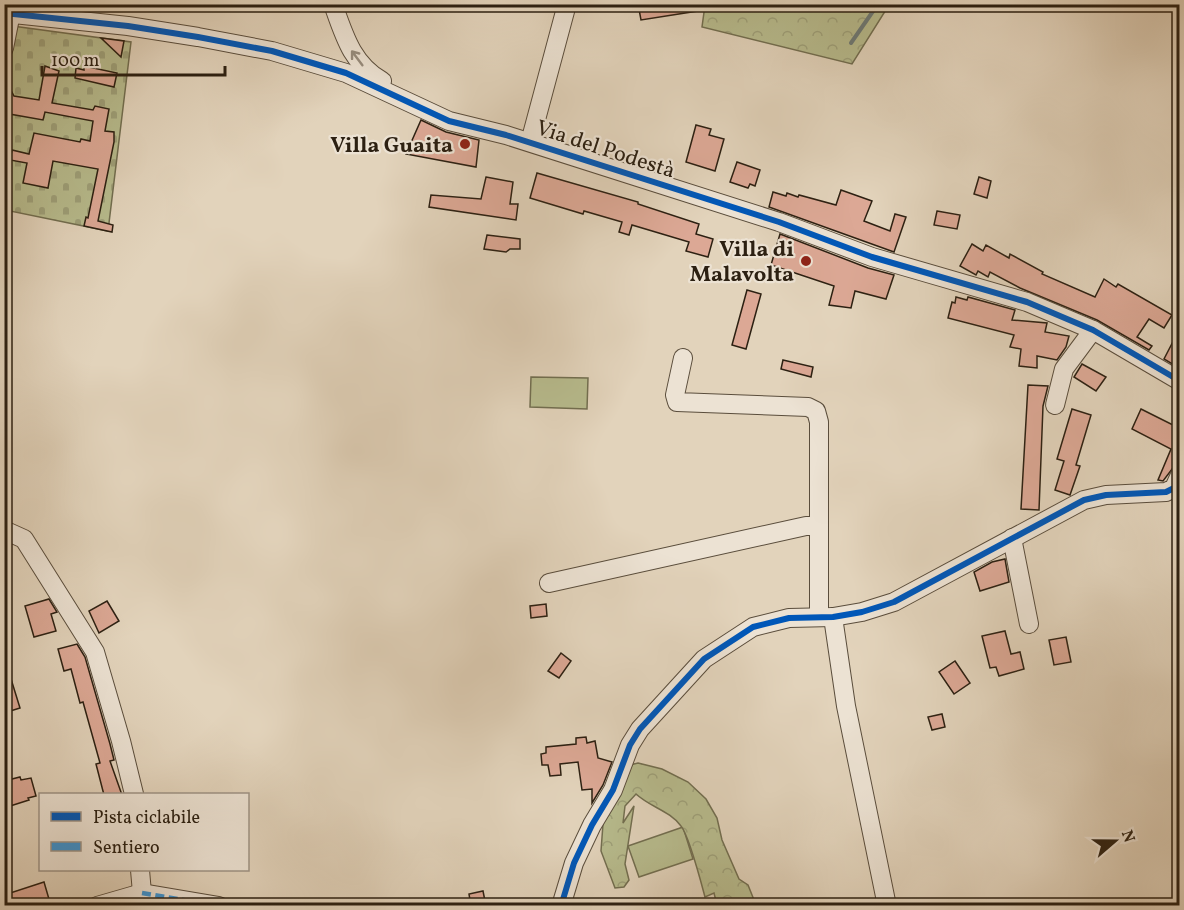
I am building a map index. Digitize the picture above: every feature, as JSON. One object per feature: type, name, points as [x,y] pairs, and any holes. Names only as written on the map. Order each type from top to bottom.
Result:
[{"type":"street","points":[[333,4],[351,52],[363,67],[369,74],[403,93],[418,107]]},
{"type":"street","points":[[530,142],[567,4]]},
{"type":"street","points":[[4,48],[8,13]]},
{"type":"street","name":"Via del Podestà","points":[[8,13],[128,26],[272,51],[346,73],[449,121],[530,142],[779,222],[872,257],[1027,302],[1093,330],[1179,381]]},
{"type":"street","points":[[1055,405],[1064,369],[1093,330]]},
{"type":"street","points":[[683,358],[675,395],[677,402],[808,406],[816,411],[819,422],[819,526],[826,617],[887,906]]},
{"type":"street","points":[[561,906],[574,863],[592,825],[613,790],[630,746],[640,729],[704,659],[722,646],[753,627],[789,618],[826,617],[862,612],[894,602],[1084,500],[1106,495],[1166,492],[1174,488],[1179,475]]},
{"type":"street","points":[[549,583],[806,526],[819,526]]},
{"type":"street","points":[[4,530],[24,539],[95,652],[134,793]]},
{"type":"street","points":[[1012,538],[1029,624]]},
{"type":"street","points":[[140,871],[141,899]]},
{"type":"street","points":[[98,906],[141,899],[219,906]]},
{"type":"green space","points":[[705,4],[889,5],[852,64],[702,27]]},
{"type":"green space","points":[[5,25],[131,42],[108,231],[5,210]]},
{"type":"green space","points":[[531,377],[588,378],[587,409],[530,407]]},
{"type":"green space","points":[[638,763],[662,769],[688,782],[706,799],[717,818],[722,840],[739,879],[748,885],[756,905],[717,905],[714,893],[705,897],[691,849],[681,826],[671,816],[636,794],[625,806],[623,823],[634,806],[625,864],[629,880],[624,887],[615,888],[601,851],[603,824],[630,765]]},
{"type":"green space","points":[[683,827],[693,859],[639,877],[628,846]]},
{"type":"building","points":[[638,4],[704,4],[704,10],[641,20]]},
{"type":"building","points":[[101,38],[124,41],[121,57]]},
{"type":"building","points":[[45,66],[59,71],[52,103],[93,110],[95,106],[109,109],[105,131],[114,132],[114,142],[98,221],[113,225],[112,232],[84,226],[86,217],[88,218],[98,169],[53,161],[48,188],[23,183],[27,163],[10,160],[12,150],[29,154],[34,133],[80,142],[81,139],[90,141],[93,121],[45,112],[43,120],[4,113],[4,77],[14,96],[39,100]]},
{"type":"building","points":[[84,66],[117,73],[114,87],[75,78],[76,68],[84,70]]},
{"type":"building","name":"Villa Guaita","points":[[421,120],[446,132],[479,140],[476,167],[406,154]]},
{"type":"building","points":[[696,125],[711,129],[709,135],[724,139],[715,171],[686,162]]},
{"type":"building","points":[[737,162],[760,170],[755,186],[750,184],[748,188],[730,182]]},
{"type":"building","points":[[537,173],[638,202],[638,204],[699,224],[696,234],[713,239],[708,257],[686,251],[689,242],[632,225],[629,235],[619,232],[622,222],[584,211],[583,214],[530,198]]},
{"type":"building","points":[[486,177],[513,182],[510,204],[518,204],[516,220],[429,207],[431,195],[481,199]]},
{"type":"building","points":[[979,177],[991,181],[987,198],[974,194]]},
{"type":"building","points":[[841,190],[872,201],[864,221],[890,231],[895,214],[906,217],[894,252],[769,207],[773,192],[786,196],[787,193],[798,197],[799,195],[836,205]]},
{"type":"building","points":[[937,211],[960,215],[957,229],[934,225]]},
{"type":"building","points":[[780,234],[868,268],[894,275],[886,299],[855,291],[851,308],[829,305],[834,286],[771,265]]},
{"type":"building","points":[[487,235],[520,239],[520,249],[510,249],[506,252],[484,249]]},
{"type":"building","points":[[972,244],[983,251],[986,245],[1009,258],[1010,254],[1043,272],[1042,274],[1095,297],[1104,279],[1116,287],[1118,284],[1172,315],[1164,328],[1149,319],[1137,337],[1152,346],[1149,350],[1097,320],[1020,288],[990,272],[988,277],[978,271],[976,275],[960,266]]},
{"type":"building","points":[[747,290],[761,294],[746,349],[732,345]]},
{"type":"building","points":[[956,297],[967,300],[968,297],[1015,310],[1012,320],[1047,323],[1045,332],[1069,336],[1066,347],[1057,360],[1037,356],[1037,368],[1019,366],[1021,349],[1010,347],[1014,335],[948,318],[952,302],[955,303]]},
{"type":"building","points":[[1179,330],[1179,368],[1164,359]]},
{"type":"building","points":[[783,360],[813,367],[811,377],[781,369]]},
{"type":"building","points":[[1082,364],[1106,377],[1096,391],[1074,377]]},
{"type":"building","points":[[1028,385],[1048,386],[1043,406],[1039,510],[1021,509]]},
{"type":"building","points":[[1072,409],[1091,415],[1076,465],[1080,466],[1070,495],[1055,490],[1064,461],[1057,459]]},
{"type":"building","points":[[1141,409],[1179,428],[1179,460],[1163,481],[1158,480],[1171,449],[1132,429]]},
{"type":"building","points":[[1005,559],[1009,582],[980,591],[974,572],[992,562]]},
{"type":"building","points":[[49,599],[57,612],[51,614],[56,631],[34,637],[25,606]]},
{"type":"building","points":[[107,601],[119,621],[99,633],[89,611]]},
{"type":"building","points":[[546,604],[547,616],[531,618],[530,606]]},
{"type":"building","points":[[1005,631],[1011,654],[1020,652],[1024,669],[999,676],[996,667],[990,668],[982,636]]},
{"type":"building","points":[[1066,637],[1071,662],[1054,665],[1049,640]]},
{"type":"building","points":[[77,644],[85,657],[114,760],[110,761],[121,793],[103,793],[96,764],[100,763],[83,702],[80,703],[71,669],[64,671],[58,649]]},
{"type":"building","points":[[561,653],[571,661],[559,678],[548,671]]},
{"type":"building","points":[[955,661],[970,683],[954,694],[939,672]]},
{"type":"building","points":[[7,666],[20,708],[4,713],[4,667]]},
{"type":"building","points":[[942,714],[945,727],[932,730],[928,717]]},
{"type":"building","points":[[586,737],[587,743],[595,741],[598,758],[612,762],[603,785],[592,803],[592,789],[582,790],[578,762],[560,764],[561,775],[550,776],[548,765],[542,765],[541,754],[546,753],[546,747],[576,744],[576,738]]},
{"type":"building","points":[[20,777],[21,780],[31,778],[36,796],[4,808],[4,781]]},
{"type":"building","points":[[44,882],[51,906],[4,906],[4,895]]},
{"type":"building","points":[[483,891],[486,906],[471,906],[469,894]]},
{"type":"waterway","points":[[851,43],[878,4]]},
{"type":"marked path","points":[[142,893],[219,906]]},
{"type":"cycle path","points":[[4,13],[128,26],[198,37],[272,51],[346,73],[449,121],[506,135],[779,222],[872,257],[1027,302],[1093,330],[1180,381]]},
{"type":"cycle path","points":[[561,906],[574,863],[592,825],[613,790],[630,745],[640,729],[704,659],[753,627],[789,618],[833,617],[862,612],[894,602],[1084,500],[1106,495],[1166,492],[1174,488],[1180,475]]},
{"type":"place","name":"Villa Guaita","points":[[465,144]]},
{"type":"place","name":"Villa di Malavolta","points":[[806,261]]}]
